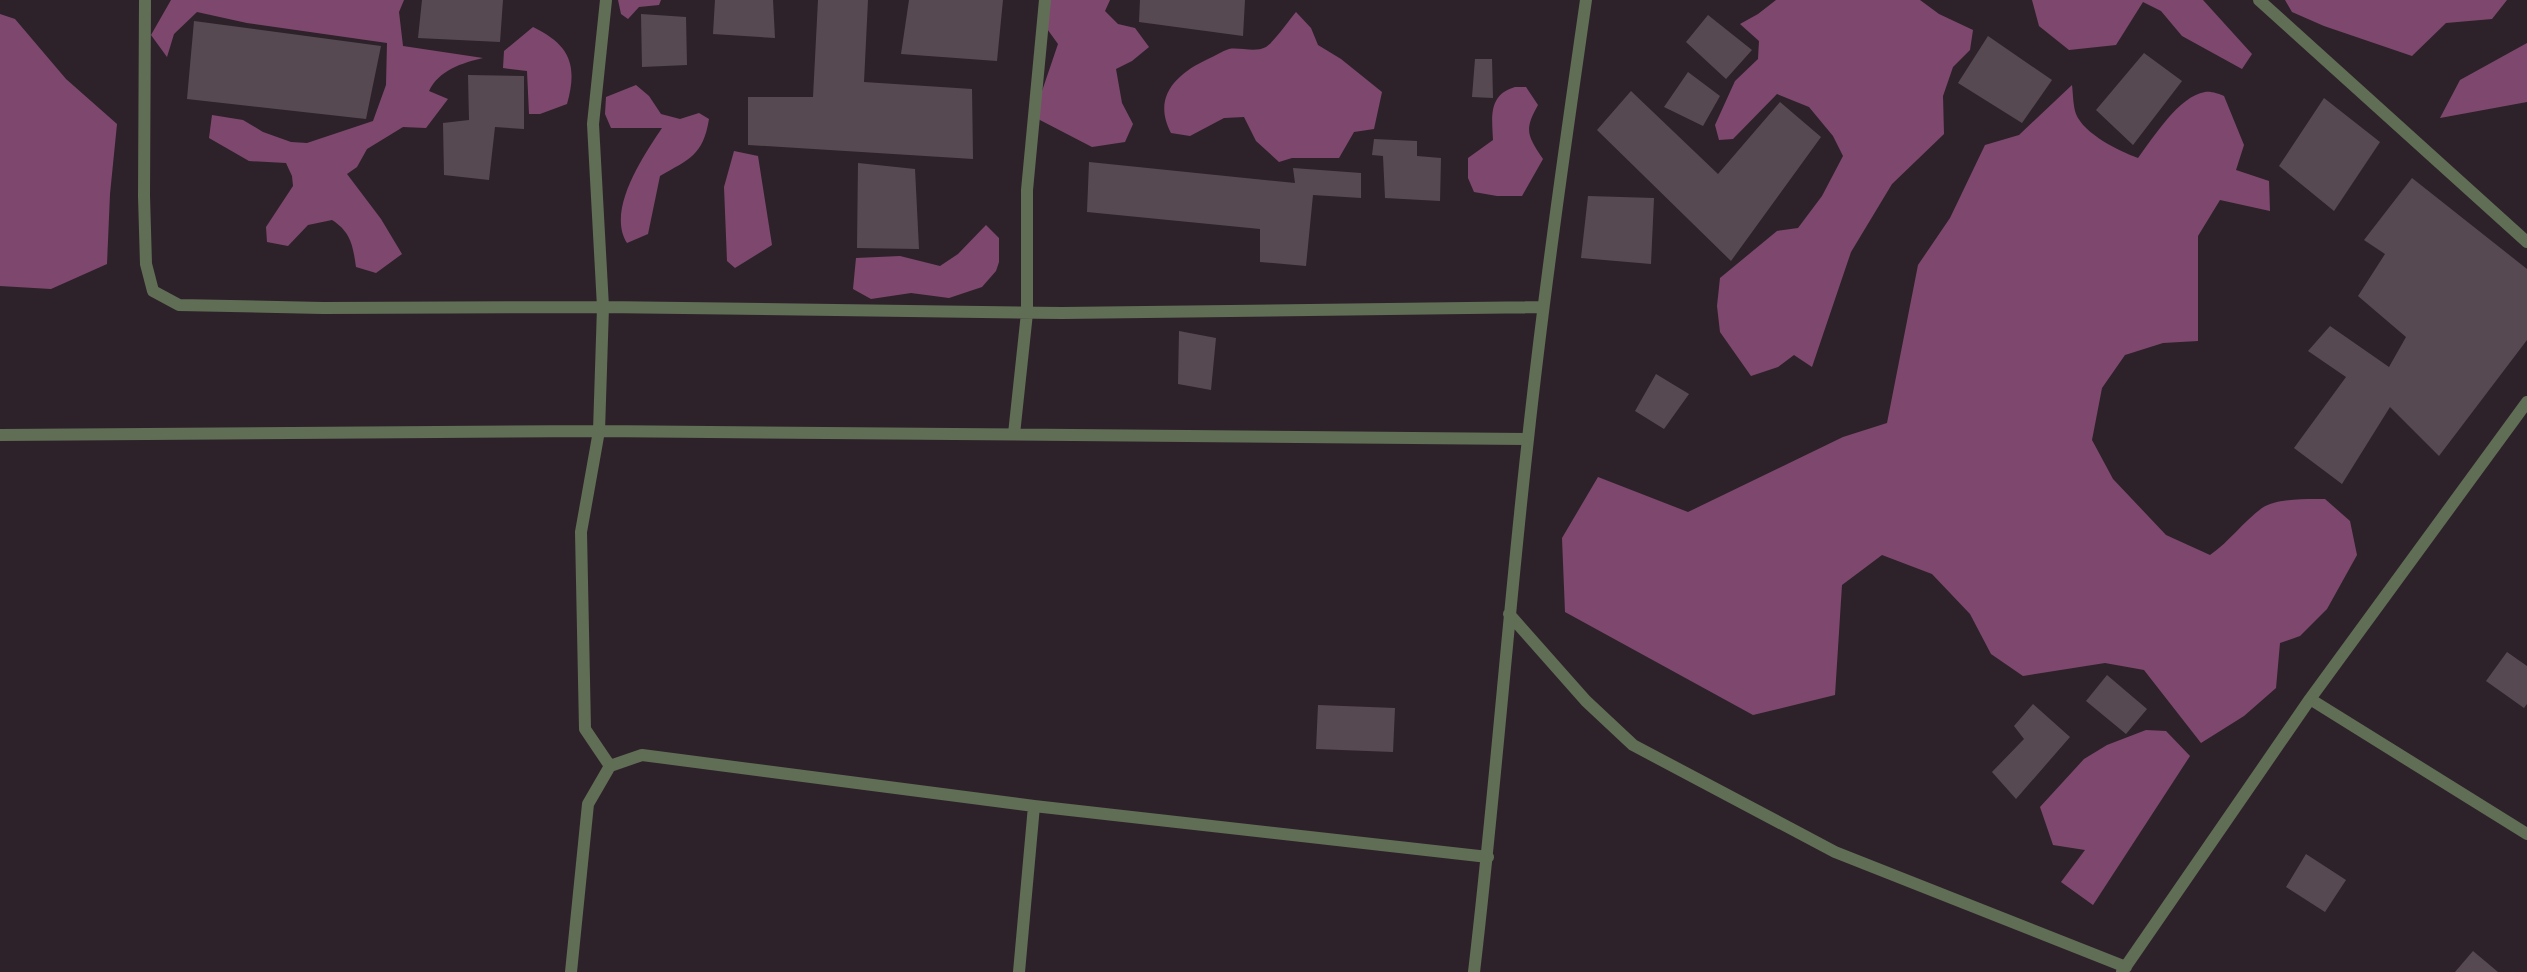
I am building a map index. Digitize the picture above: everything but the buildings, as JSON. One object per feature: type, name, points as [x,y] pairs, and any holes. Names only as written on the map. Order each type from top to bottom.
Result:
[{"type":"street","points":[[145,0],[146,264],[153,291],[179,305],[322,308],[603,307],[1027,313],[1543,307]]},
{"type":"street","points":[[606,0],[593,124],[603,307],[599,431],[581,532],[585,729],[610,766]]},
{"type":"street","points":[[1014,434],[1027,313],[1027,190],[1045,0]]},
{"type":"street","points":[[1474,972],[1488,857],[1509,614],[1543,307],[1586,0]]},
{"type":"street","points":[[2259,0],[2527,242]]},
{"type":"street","points":[[1509,614],[1586,701],[1633,745],[1835,852],[2124,969],[2310,699],[2527,402]]},
{"type":"street","points":[[0,435],[599,431],[1528,439]]},
{"type":"street","points":[[2310,699],[2527,834]]},
{"type":"street","points":[[572,972],[588,804],[610,766],[642,755],[1034,806],[1488,857]]},
{"type":"street","points":[[1019,972],[1034,806]]},
{"type":"shaded area","points":[[171,0],[404,0],[399,12],[403,46],[483,58],[452,68],[433,84],[429,91],[448,99],[426,128],[403,127],[367,149],[357,167],[347,174],[381,219],[402,254],[376,273],[356,267],[350,240],[343,229],[332,220],[308,225],[288,246],[267,242],[266,227],[293,186],[292,176],[286,163],[249,161],[209,138],[212,115],[243,120],[263,132],[291,142],[307,143],[373,121],[386,85],[387,43],[247,23],[197,12],[174,34],[167,57],[151,35]]},
{"type":"shaded area","points":[[618,0],[661,0],[659,5],[639,7],[628,19],[621,14]]},
{"type":"shaded area","points":[[1043,0],[1110,0],[1105,11],[1118,24],[1135,28],[1149,47],[1132,61],[1116,69],[1122,103],[1133,124],[1125,142],[1092,147],[1038,119],[1041,94],[1058,44],[1045,26]]},
{"type":"shaded area","points":[[1776,0],[1920,0],[1939,14],[1973,30],[1970,50],[1953,67],[1943,96],[1944,134],[1892,184],[1851,252],[1812,367],[1794,355],[1778,367],[1751,376],[1720,332],[1717,306],[1720,278],[1777,231],[1798,228],[1822,196],[1843,156],[1833,136],[1809,107],[1777,94],[1733,139],[1719,140],[1715,125],[1735,81],[1758,59],[1759,41],[1740,24]]},
{"type":"shaded area","points":[[2032,0],[2203,0],[2252,54],[2242,69],[2182,36],[2161,11],[2143,2],[2116,45],[2069,50],[2039,26]]},
{"type":"shaded area","points":[[2285,0],[2507,0],[2492,19],[2446,23],[2412,56],[2324,26],[2292,12]]},
{"type":"shaded area","points":[[1296,12],[1311,28],[1318,45],[1341,59],[1382,92],[1374,129],[1354,132],[1339,158],[1292,158],[1279,162],[1256,141],[1244,117],[1224,118],[1190,136],[1171,133],[1164,108],[1170,88],[1177,80],[1196,65],[1226,50],[1257,50],[1266,47]]},
{"type":"shaded area","points":[[0,14],[15,19],[66,79],[117,124],[110,194],[107,264],[51,289],[0,286]]},
{"type":"shaded area","points":[[533,27],[546,34],[563,49],[571,67],[572,78],[567,104],[540,114],[529,114],[527,71],[503,68],[504,51]]},
{"type":"shaded area","points":[[2527,43],[2527,102],[2440,118],[2460,80]]},
{"type":"shaded area","points":[[636,85],[649,96],[661,114],[680,119],[699,113],[709,119],[699,149],[687,160],[660,176],[648,234],[627,243],[622,230],[621,215],[624,199],[637,168],[662,128],[611,128],[605,114],[606,97]]},
{"type":"shaded area","points":[[2072,85],[2076,114],[2086,128],[2112,146],[2138,158],[2167,119],[2186,101],[2205,92],[2224,96],[2244,145],[2236,170],[2269,181],[2270,211],[2220,200],[2198,236],[2198,341],[2163,343],[2125,355],[2102,388],[2092,440],[2113,479],[2166,535],[2210,555],[2262,508],[2275,502],[2325,499],[2350,521],[2357,555],[2327,609],[2300,636],[2280,643],[2276,688],[2244,716],[2201,743],[2144,670],[2105,663],[2023,676],[1991,654],[1970,614],[1932,574],[1882,555],[1842,585],[1835,695],[1753,715],[1565,612],[1562,538],[1598,477],[1688,512],[1843,437],[1887,423],[1918,265],[1950,218],[1985,145],[2019,135]]},
{"type":"shaded area","points":[[1515,87],[1526,87],[1538,105],[1529,132],[1543,159],[1522,196],[1497,196],[1474,192],[1468,178],[1468,158],[1493,140],[1492,115],[1496,101],[1500,95]]},
{"type":"shaded area","points":[[734,151],[758,156],[772,245],[735,268],[727,261],[724,187]]},
{"type":"shaded area","points":[[986,225],[999,238],[999,262],[996,271],[982,287],[949,298],[911,293],[871,299],[853,289],[856,258],[900,256],[940,266],[958,254]]},
{"type":"shaded area","points":[[2146,730],[2166,731],[2190,756],[2093,905],[2061,882],[2085,850],[2053,845],[2040,807],[2084,759],[2107,745]]}]
